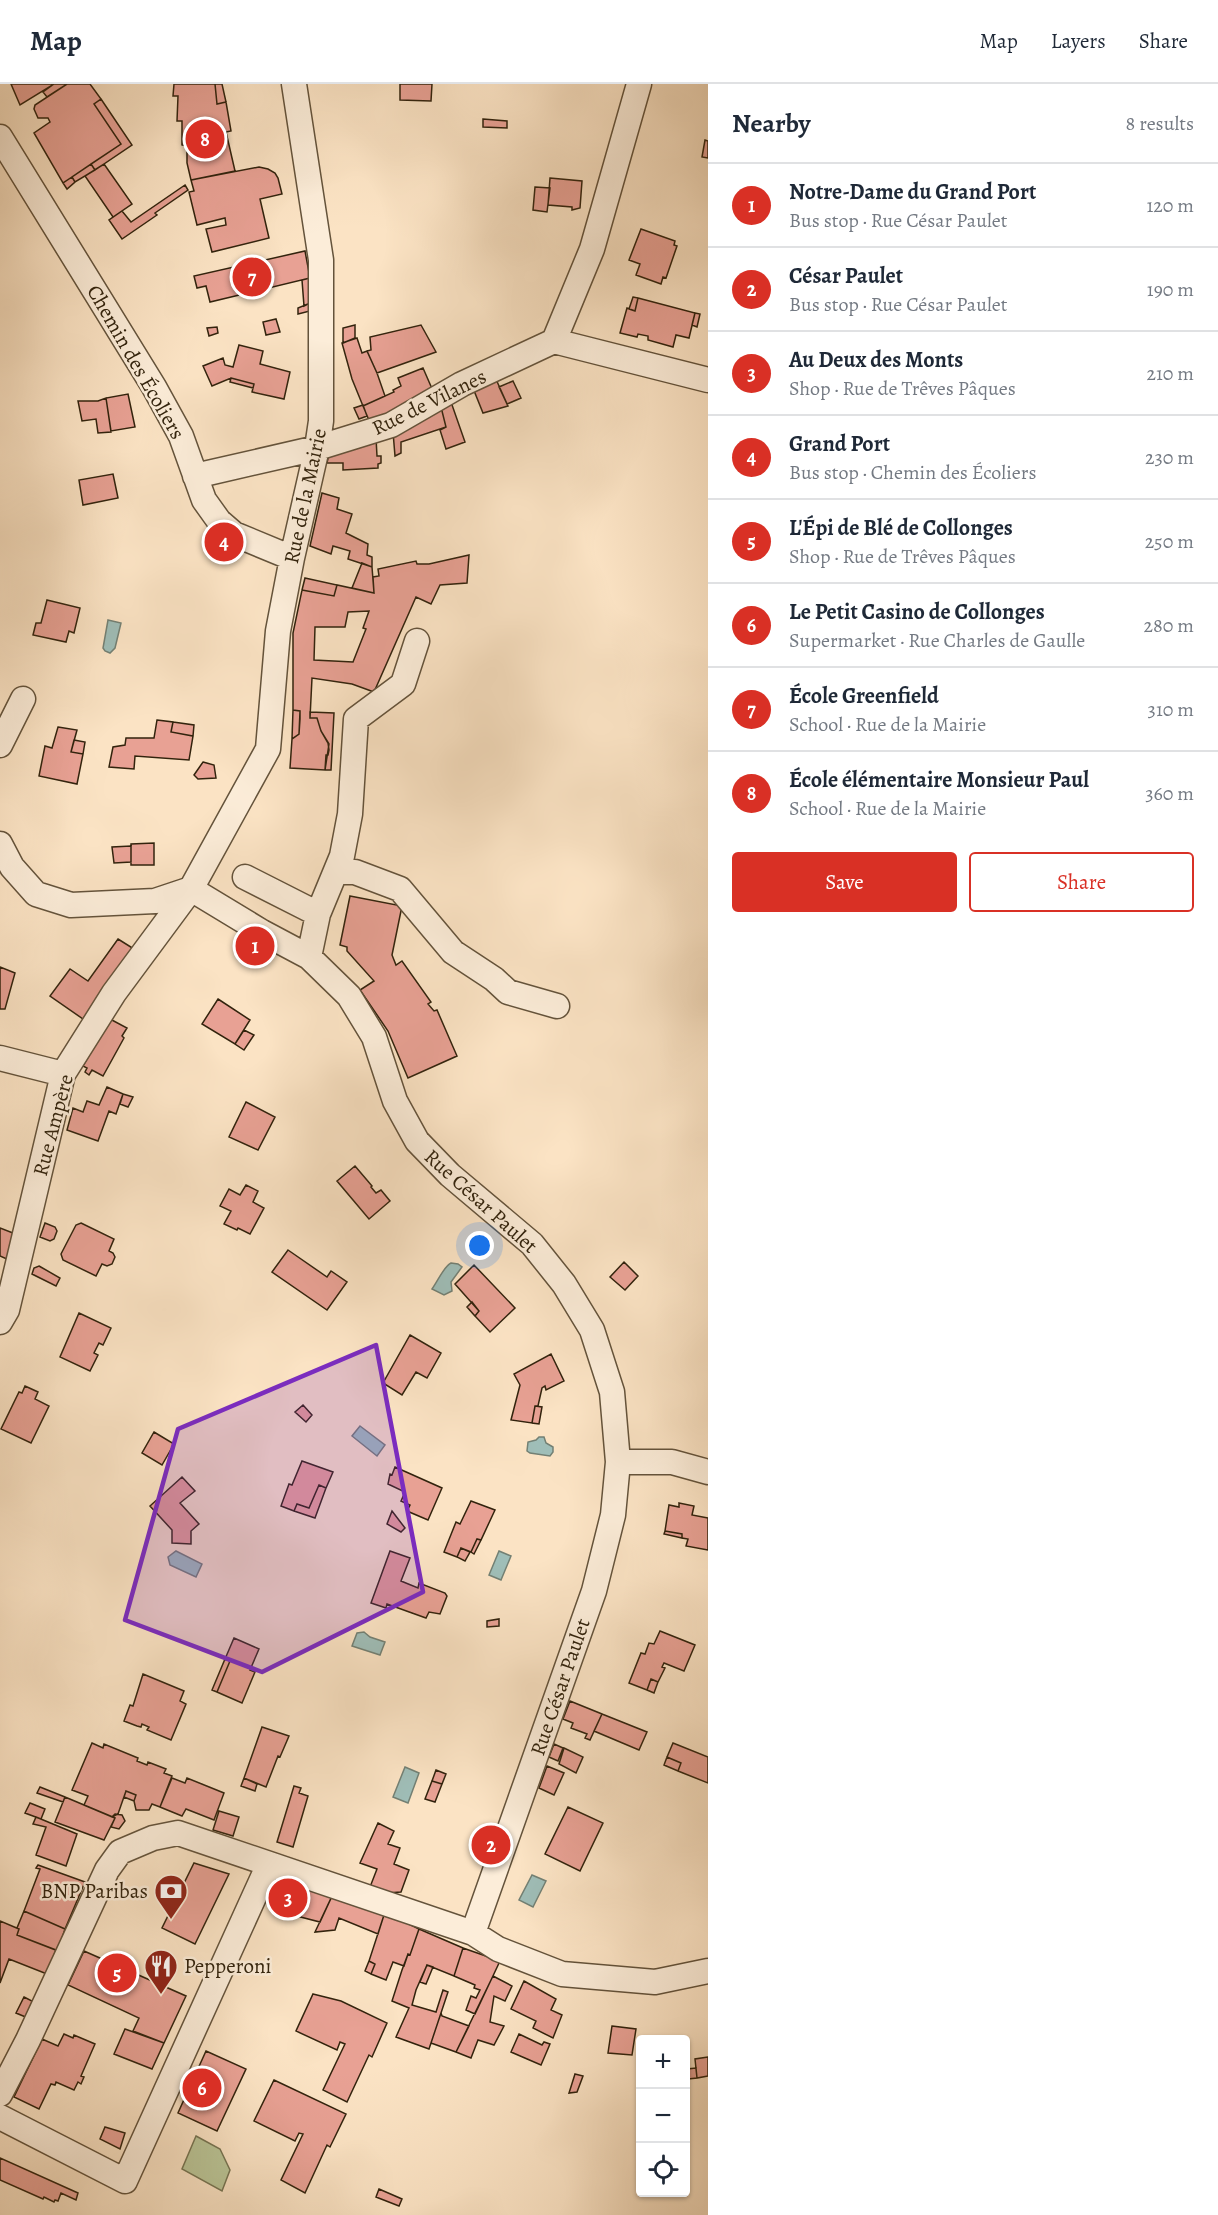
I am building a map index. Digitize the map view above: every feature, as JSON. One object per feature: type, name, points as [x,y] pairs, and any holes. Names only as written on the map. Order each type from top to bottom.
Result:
[{"type":"street","name":"Rue de la Mairie","points":[[191,889],[268,749],[278,631],[321,421],[321,260],[294,84]]},
{"type":"street","points":[[639,84],[592,249],[554,341],[708,380]]},
{"type":"street","name":"Chemin des Écoliers","points":[[0,137],[154,387],[181,436],[204,500],[219,521],[234,534],[292,558]]},
{"type":"street","name":"Rue de Vilanes","points":[[195,476],[317,448],[391,425],[462,384],[554,341]]},
{"type":"street","points":[[309,957],[318,914],[342,856],[350,814],[356,719],[403,684],[417,641]]},
{"type":"street","points":[[0,745],[23,699]]},
{"type":"street","points":[[0,844],[12,867],[36,894],[71,905],[155,901],[191,889]]},
{"type":"street","points":[[336,872],[355,872],[400,889],[453,952],[494,979],[508,992],[557,1006]]},
{"type":"street","points":[[245,877],[318,914]]},
{"type":"street","name":"Rue César Paulet","points":[[191,889],[262,932],[309,957],[349,996],[374,1037],[395,1101],[417,1141],[450,1175],[532,1244],[564,1284],[592,1330],[612,1392],[618,1462],[613,1515],[594,1591],[473,1933]]},
{"type":"street","name":"Rue Ampère","points":[[0,1322],[7,1310],[63,1074],[114,993],[191,889]]},
{"type":"street","points":[[0,1058],[63,1074]]},
{"type":"street","points":[[618,1462],[672,1462],[708,1472]]},
{"type":"street","points":[[0,2094],[28,2040],[107,1870],[120,1852],[153,1838],[178,1833],[473,1933],[498,1949],[562,1974],[655,1982],[708,1971]]},
{"type":"street","points":[[0,2117],[125,2181],[269,1864]]},
{"type":"highlighted area","points":[[376,1345],[423,1592],[262,1672],[125,1620],[178,1429]]},
{"type":"green space","points":[[196,2136],[220,2149],[230,2170],[222,2191],[182,2169]]},
{"type":"water","points":[[108,620],[121,623],[115,648],[110,653],[103,648]]},
{"type":"water","points":[[451,1263],[462,1267],[451,1282],[452,1291],[444,1295],[432,1289],[443,1270]]},
{"type":"water","points":[[360,1426],[385,1445],[377,1456],[352,1436]]},
{"type":"water","points":[[544,1437],[546,1443],[553,1447],[550,1456],[527,1451],[528,1442]]},
{"type":"water","points":[[176,1551],[202,1564],[196,1577],[170,1565],[168,1557]]},
{"type":"water","points":[[499,1551],[511,1556],[501,1580],[489,1575]]},
{"type":"water","points":[[364,1632],[370,1637],[385,1642],[380,1655],[352,1646],[357,1633]]},
{"type":"water","points":[[405,1767],[419,1773],[408,1803],[393,1797]]},
{"type":"water","points":[[532,1875],[546,1881],[533,1907],[519,1900]]},
{"type":"building","points":[[11,84],[54,84],[20,105]]},
{"type":"building","points":[[54,84],[67,84],[47,97],[43,92]]},
{"type":"building","points":[[67,84],[90,84],[101,99],[94,104],[121,144],[63,183],[34,133],[50,122],[48,118],[38,118],[34,109],[35,105]]},
{"type":"building","points":[[174,84],[215,84],[217,104],[226,102],[231,131],[226,132],[235,171],[191,180],[187,163],[187,146],[182,145],[182,121],[177,121],[178,96],[173,96]]},
{"type":"building","points":[[215,84],[222,84],[226,102],[217,104]]},
{"type":"building","points":[[400,84],[432,84],[431,101],[400,100]]},
{"type":"building","points":[[101,99],[132,145],[95,170],[91,164],[121,144],[94,104]]},
{"type":"building","points":[[483,119],[507,121],[507,128],[483,127]]},
{"type":"building","points":[[705,140],[708,141],[708,158],[702,157]]},
{"type":"building","points":[[91,164],[95,170],[75,182],[72,177]]},
{"type":"building","points":[[104,164],[132,204],[113,217],[85,176]]},
{"type":"building","points":[[259,167],[275,173],[282,194],[260,199],[269,238],[212,252],[206,229],[226,225],[225,218],[197,225],[189,192],[194,191],[191,180]]},
{"type":"building","points":[[72,177],[75,182],[67,189],[63,183]]},
{"type":"building","points":[[550,178],[582,181],[580,208],[572,210],[572,207],[548,205]]},
{"type":"building","points":[[185,185],[188,190],[122,239],[109,220],[122,211],[131,222]]},
{"type":"building","points":[[535,187],[550,188],[547,212],[533,210]]},
{"type":"building","points":[[641,229],[675,241],[674,245],[677,246],[666,278],[663,277],[661,284],[636,275],[640,264],[629,260]]},
{"type":"building","points":[[305,251],[310,278],[210,302],[206,286],[197,288],[194,276]]},
{"type":"building","points":[[310,278],[310,303],[304,306],[302,280]]},
{"type":"building","points":[[633,297],[638,298],[635,311],[629,309]]},
{"type":"building","points":[[638,298],[695,313],[689,338],[676,335],[673,347],[648,340],[648,336],[638,334],[637,337],[620,333],[627,308],[635,311]]},
{"type":"building","points":[[310,303],[310,311],[298,314],[298,308]]},
{"type":"building","points":[[695,313],[700,314],[697,327],[692,325]]},
{"type":"building","points":[[276,319],[280,332],[266,335],[263,322]]},
{"type":"building","points":[[355,325],[355,338],[343,343],[343,328]]},
{"type":"building","points":[[421,325],[436,352],[377,373],[367,351],[371,350],[370,337]]},
{"type":"building","points":[[217,327],[218,333],[209,336],[207,328]]},
{"type":"building","points":[[357,338],[362,353],[367,351],[385,396],[363,406],[352,379],[342,343]]},
{"type":"building","points":[[239,345],[263,351],[260,364],[290,372],[284,399],[252,392],[254,384],[231,378],[212,386],[203,366],[223,358],[225,365],[233,367]]},
{"type":"building","points":[[423,368],[433,391],[371,425],[363,406],[394,392],[393,390],[401,386],[398,378]]},
{"type":"building","points":[[495,377],[508,406],[483,413],[473,388]]},
{"type":"building","points":[[231,378],[254,384],[253,388],[230,382]]},
{"type":"building","points":[[513,381],[521,398],[507,404],[499,387]]},
{"type":"building","points":[[128,394],[135,427],[111,431],[106,398]]},
{"type":"building","points":[[106,398],[111,432],[98,433],[96,419],[82,421],[78,401],[98,401]]},
{"type":"building","points":[[451,402],[465,442],[446,449],[440,430],[446,427],[441,407]]},
{"type":"building","points":[[363,405],[367,416],[359,419],[354,408]]},
{"type":"building","points":[[441,407],[446,427],[401,442],[401,453],[395,456],[393,432]]},
{"type":"building","points":[[376,438],[377,456],[381,456],[378,468],[343,470],[343,463],[327,463],[329,453]]},
{"type":"building","points":[[113,474],[118,498],[83,505],[79,480]]},
{"type":"building","points":[[322,493],[339,498],[337,509],[352,514],[346,533],[368,544],[367,555],[372,557],[372,567],[348,559],[350,551],[333,546],[331,554],[310,546]]},
{"type":"building","points":[[469,555],[467,583],[440,585],[431,604],[416,597],[374,692],[352,684],[312,678],[310,718],[317,718],[321,731],[329,744],[325,770],[290,768],[292,739],[299,734],[300,711],[293,710],[293,633],[302,590],[334,596],[337,585],[374,593],[373,577],[379,576],[378,569],[416,561],[417,564],[429,564]],"holes":[[[369,611],[363,628],[366,629],[353,662],[314,660],[315,627],[345,627],[348,612]]]},
{"type":"building","points":[[362,563],[372,567],[374,593],[352,588]]},
{"type":"building","points":[[305,578],[337,585],[334,596],[302,590]]},
{"type":"building","points":[[47,600],[80,608],[74,633],[69,631],[66,642],[33,635],[36,623],[41,623]]},
{"type":"building","points":[[293,710],[300,711],[300,719],[299,734],[292,739]]},
{"type":"building","points":[[310,712],[334,713],[331,770],[325,770],[328,743],[317,718],[310,718]]},
{"type":"building","points":[[157,720],[173,722],[171,732],[193,736],[189,760],[135,756],[134,769],[109,767],[113,747],[125,745],[126,738],[154,738]]},
{"type":"building","points":[[173,722],[194,725],[193,736],[171,732]]},
{"type":"building","points":[[58,727],[77,730],[71,752],[83,754],[77,784],[39,776],[45,746],[52,748]]},
{"type":"building","points":[[74,740],[85,742],[83,754],[71,752]]},
{"type":"building","points":[[203,762],[214,765],[216,778],[198,779],[194,775]]},
{"type":"building","points":[[154,843],[154,865],[131,865],[131,844]]},
{"type":"building","points":[[131,846],[131,862],[114,863],[112,847]]},
{"type":"building","points":[[350,896],[402,906],[392,955],[396,965],[402,961],[431,1002],[428,1004],[434,1011],[437,1010],[457,1056],[408,1078],[388,1031],[360,990],[374,981],[347,951],[347,947],[340,945]]},
{"type":"building","points":[[118,939],[134,949],[83,1019],[50,996],[70,969],[88,981]]},
{"type":"building","points":[[0,967],[15,973],[5,1009],[0,1009]]},
{"type":"building","points":[[218,999],[250,1020],[235,1044],[202,1024]]},
{"type":"building","points":[[110,1019],[127,1028],[122,1036],[124,1038],[103,1076],[92,1070],[89,1075],[85,1072],[87,1068],[83,1066]]},
{"type":"building","points":[[244,1030],[254,1035],[244,1050],[235,1044]]},
{"type":"building","points":[[107,1087],[123,1094],[116,1114],[109,1111],[98,1141],[67,1130],[73,1108],[83,1112],[87,1101],[99,1105]]},
{"type":"building","points":[[123,1094],[133,1097],[128,1107],[120,1104]]},
{"type":"building","points":[[246,1102],[275,1117],[258,1150],[229,1137]]},
{"type":"building","points":[[355,1166],[376,1193],[381,1190],[390,1201],[369,1219],[337,1181]]},
{"type":"building","points":[[246,1185],[258,1191],[253,1202],[264,1208],[250,1234],[224,1224],[231,1211],[220,1206],[229,1189],[240,1195]]},
{"type":"building","points":[[45,1223],[55,1227],[57,1231],[54,1239],[50,1241],[40,1237]]},
{"type":"building","points":[[81,1223],[114,1239],[109,1251],[115,1257],[112,1264],[107,1266],[102,1264],[96,1276],[63,1260],[61,1254],[76,1225]]},
{"type":"building","points":[[0,1228],[18,1235],[9,1260],[0,1256]]},
{"type":"building","points":[[288,1250],[327,1277],[331,1271],[347,1282],[327,1310],[272,1272]]},
{"type":"building","points":[[624,1262],[638,1276],[625,1290],[610,1277]]},
{"type":"building","points":[[474,1265],[515,1308],[490,1332],[475,1316],[479,1311],[455,1284]]},
{"type":"building","points":[[39,1266],[60,1278],[56,1286],[32,1274],[34,1268]]},
{"type":"building","points":[[472,1302],[479,1311],[475,1316],[467,1307]]},
{"type":"building","points":[[79,1313],[111,1328],[103,1345],[99,1343],[94,1353],[98,1355],[90,1371],[60,1357]]},
{"type":"building","points":[[410,1335],[441,1353],[427,1378],[416,1372],[402,1395],[383,1383]]},
{"type":"building","points":[[551,1354],[564,1381],[546,1390],[545,1386],[542,1388],[532,1423],[511,1420],[520,1385],[514,1374]]},
{"type":"building","points":[[25,1386],[38,1392],[35,1399],[49,1406],[31,1443],[1,1429],[19,1392],[22,1393]]},
{"type":"building","points":[[303,1405],[312,1415],[306,1422],[295,1412]]},
{"type":"building","points":[[535,1406],[542,1407],[539,1424],[532,1423]]},
{"type":"building","points":[[154,1432],[174,1444],[162,1465],[142,1453]]},
{"type":"building","points":[[302,1461],[333,1472],[326,1488],[319,1485],[309,1508],[297,1504],[294,1511],[281,1506],[289,1484],[292,1485]]},
{"type":"building","points":[[395,1467],[442,1488],[428,1520],[407,1511],[410,1505],[401,1501],[405,1492],[388,1484],[390,1474],[392,1475]]},
{"type":"building","points":[[182,1477],[195,1491],[180,1503],[199,1524],[191,1531],[191,1544],[172,1543],[172,1530],[150,1506]]},
{"type":"building","points":[[319,1485],[326,1488],[315,1518],[294,1511],[297,1504],[309,1508]]},
{"type":"building","points":[[471,1501],[495,1510],[481,1540],[477,1539],[471,1552],[461,1548],[457,1557],[444,1552],[456,1522],[460,1524]]},
{"type":"building","points":[[679,1503],[694,1506],[692,1515],[708,1518],[708,1550],[686,1546],[688,1539],[682,1538],[682,1534],[665,1531],[669,1505],[679,1507]]},
{"type":"building","points":[[392,1511],[405,1528],[401,1532],[387,1524]]},
{"type":"building","points":[[665,1531],[682,1534],[682,1538],[664,1534]]},
{"type":"building","points":[[477,1539],[481,1540],[474,1554],[471,1552]]},
{"type":"building","points":[[461,1548],[470,1552],[465,1561],[457,1557]]},
{"type":"building","points":[[390,1551],[410,1558],[401,1581],[418,1588],[419,1583],[445,1593],[447,1596],[440,1614],[429,1612],[426,1618],[387,1604],[386,1608],[371,1603]]},
{"type":"building","points":[[499,1619],[499,1626],[487,1627],[487,1621]]},
{"type":"building","points":[[660,1631],[695,1645],[684,1671],[664,1663],[662,1667],[665,1668],[658,1682],[651,1679],[647,1690],[629,1683],[641,1653],[645,1654],[649,1643],[654,1644]]},
{"type":"building","points":[[234,1638],[259,1649],[250,1670],[255,1672],[242,1703],[217,1692],[230,1661],[225,1659]]},
{"type":"building","points":[[225,1659],[230,1661],[217,1692],[212,1690]]},
{"type":"building","points":[[143,1674],[184,1691],[180,1701],[186,1704],[171,1740],[147,1730],[149,1727],[142,1724],[141,1727],[124,1721],[130,1705],[133,1706]]},
{"type":"building","points":[[651,1679],[658,1682],[654,1693],[647,1690]]},
{"type":"building","points":[[570,1701],[602,1714],[590,1740],[585,1738],[587,1734],[571,1728],[573,1723],[563,1719]]},
{"type":"building","points":[[602,1714],[647,1732],[639,1750],[594,1731]]},
{"type":"building","points":[[262,1727],[289,1736],[280,1757],[278,1756],[266,1787],[244,1778]]},
{"type":"building","points":[[92,1743],[103,1748],[104,1744],[138,1758],[137,1761],[147,1765],[148,1762],[166,1769],[164,1773],[172,1776],[160,1807],[152,1804],[149,1810],[136,1810],[134,1801],[136,1795],[126,1791],[118,1814],[112,1817],[84,1805],[88,1796],[72,1790]]},
{"type":"building","points":[[673,1743],[708,1757],[708,1783],[678,1771],[681,1763],[667,1757]]},
{"type":"building","points":[[554,1744],[563,1748],[558,1761],[549,1757]]},
{"type":"building","points":[[564,1748],[583,1757],[576,1773],[559,1764]]},
{"type":"building","points":[[667,1757],[681,1763],[678,1771],[664,1765]]},
{"type":"building","points":[[547,1766],[564,1773],[554,1795],[539,1788]]},
{"type":"building","points":[[436,1770],[446,1774],[442,1784],[432,1781]]},
{"type":"building","points":[[172,1778],[185,1783],[187,1778],[224,1793],[214,1820],[186,1809],[182,1816],[160,1807]]},
{"type":"building","points":[[244,1778],[257,1784],[255,1791],[241,1786]]},
{"type":"building","points":[[432,1781],[442,1784],[435,1802],[425,1799]]},
{"type":"building","points":[[294,1786],[301,1788],[299,1793],[308,1796],[293,1847],[277,1842]]},
{"type":"building","points":[[40,1787],[65,1797],[63,1802],[37,1793]]},
{"type":"building","points":[[126,1791],[136,1795],[134,1801],[124,1797]]},
{"type":"building","points":[[65,1797],[115,1818],[104,1840],[55,1822]]},
{"type":"building","points":[[30,1803],[45,1809],[41,1819],[25,1813]]},
{"type":"building","points":[[568,1807],[603,1823],[580,1871],[545,1854]]},
{"type":"building","points":[[219,1811],[239,1817],[233,1836],[213,1830]]},
{"type":"building","points":[[115,1814],[122,1815],[125,1821],[119,1829],[111,1827],[115,1818],[112,1817]]},
{"type":"building","points":[[36,1817],[77,1834],[66,1866],[36,1855],[46,1827],[33,1824]]},
{"type":"building","points":[[378,1823],[394,1831],[388,1844],[400,1848],[394,1864],[409,1870],[401,1892],[387,1893],[370,1887],[377,1869],[360,1863]]},
{"type":"building","points":[[194,1863],[229,1874],[195,1944],[162,1928]]},
{"type":"building","points":[[38,1865],[85,1882],[65,1929],[24,1911],[40,1869],[36,1868]]},
{"type":"building","points":[[287,1879],[333,1894],[320,1922],[281,1912]]},
{"type":"building","points":[[333,1894],[384,1915],[378,1934],[339,1918],[335,1930],[315,1932]]},
{"type":"building","points":[[24,1911],[65,1929],[58,1951],[17,1935],[19,1929],[17,1928]]},
{"type":"building","points":[[387,1913],[419,1929],[404,1966],[393,1962],[386,1980],[371,1974],[375,1964],[369,1961],[384,1915]]},
{"type":"building","points":[[0,1921],[19,1929],[17,1935],[56,1950],[47,1974],[9,1959],[0,1983]]},
{"type":"building","points":[[419,1929],[463,1948],[454,1976],[427,1965],[416,1990],[412,2005],[436,2012],[443,1990],[448,1992],[429,2049],[396,2037],[409,2008],[392,2001]]},
{"type":"building","points":[[463,1948],[500,1961],[475,2014],[466,2010],[471,1996],[476,1998],[480,1990],[474,1988],[475,1985],[454,1976]]},
{"type":"building","points":[[84,1951],[186,1996],[164,2043],[133,2031],[139,2018],[68,1985]]},
{"type":"building","points":[[369,1961],[375,1964],[371,1974],[365,1971]]},
{"type":"building","points":[[427,1965],[433,1967],[426,1984],[420,1982]]},
{"type":"building","points":[[493,1976],[512,1986],[505,2001],[494,1996],[490,2022],[504,2026],[494,2045],[478,2040],[471,2058],[456,2052]]},
{"type":"building","points":[[524,1981],[556,1999],[551,2010],[562,2015],[553,2038],[533,2028],[536,2021],[511,2009]]},
{"type":"building","points":[[313,1994],[341,2001],[387,2023],[372,2057],[369,2055],[347,2102],[323,2090],[345,2044],[340,2042],[337,2050],[296,2031]]},
{"type":"building","points":[[24,1997],[34,2002],[28,2018],[16,2013]]},
{"type":"building","points":[[441,2013],[442,2016],[469,2026],[456,2052],[431,2043]]},
{"type":"building","points":[[612,2026],[636,2029],[632,2055],[608,2053]]},
{"type":"building","points":[[125,2029],[164,2043],[152,2069],[114,2054]]},
{"type":"building","points":[[64,2034],[73,2038],[74,2035],[95,2044],[81,2076],[84,2077],[81,2084],[78,2082],[74,2090],[56,2082],[55,2085],[51,2084],[39,2109],[14,2097],[42,2039],[58,2046]]},
{"type":"building","points":[[519,2034],[542,2045],[544,2042],[550,2044],[541,2065],[511,2052]]},
{"type":"building","points":[[206,2051],[246,2069],[217,2131],[178,2113]]},
{"type":"building","points":[[708,2057],[708,2076],[697,2078],[695,2059]]},
{"type":"building","points":[[696,2068],[697,2078],[690,2079],[690,2069]]},
{"type":"building","points":[[575,2074],[583,2076],[577,2092],[569,2093]]},
{"type":"building","points":[[274,2080],[346,2114],[330,2147],[327,2145],[305,2193],[281,2180],[303,2134],[299,2133],[295,2141],[254,2121]]},
{"type":"building","points":[[105,2127],[125,2133],[120,2149],[100,2139]]},
{"type":"building","points":[[0,2158],[78,2193],[76,2200],[61,2193],[58,2201],[54,2202],[0,2180]]},
{"type":"building","points":[[379,2189],[402,2199],[399,2206],[376,2197]]},
{"type":"place","name":"École élémentaire Monsieur Paul","points":[[205,139]]},
{"type":"place","name":"École Greenfield","points":[[252,277]]},
{"type":"place","name":"Grand Port","points":[[224,542]]},
{"type":"place","name":"Notre-Dame du Grand Port","points":[[255,946]]},
{"type":"place","name":"César Paulet","points":[[491,1845]]},
{"type":"place","name":"Au Deux des Monts","points":[[288,1898]]},
{"type":"place","name":"BNP Paribas","points":[[171,1920]]},
{"type":"place","name":"L'Épi de Blé de Collonges","points":[[117,1973]]},
{"type":"place","name":"Pepperoni","points":[[161,1995]]},
{"type":"place","name":"Le Petit Casino de Collonges","points":[[202,2088]]}]
